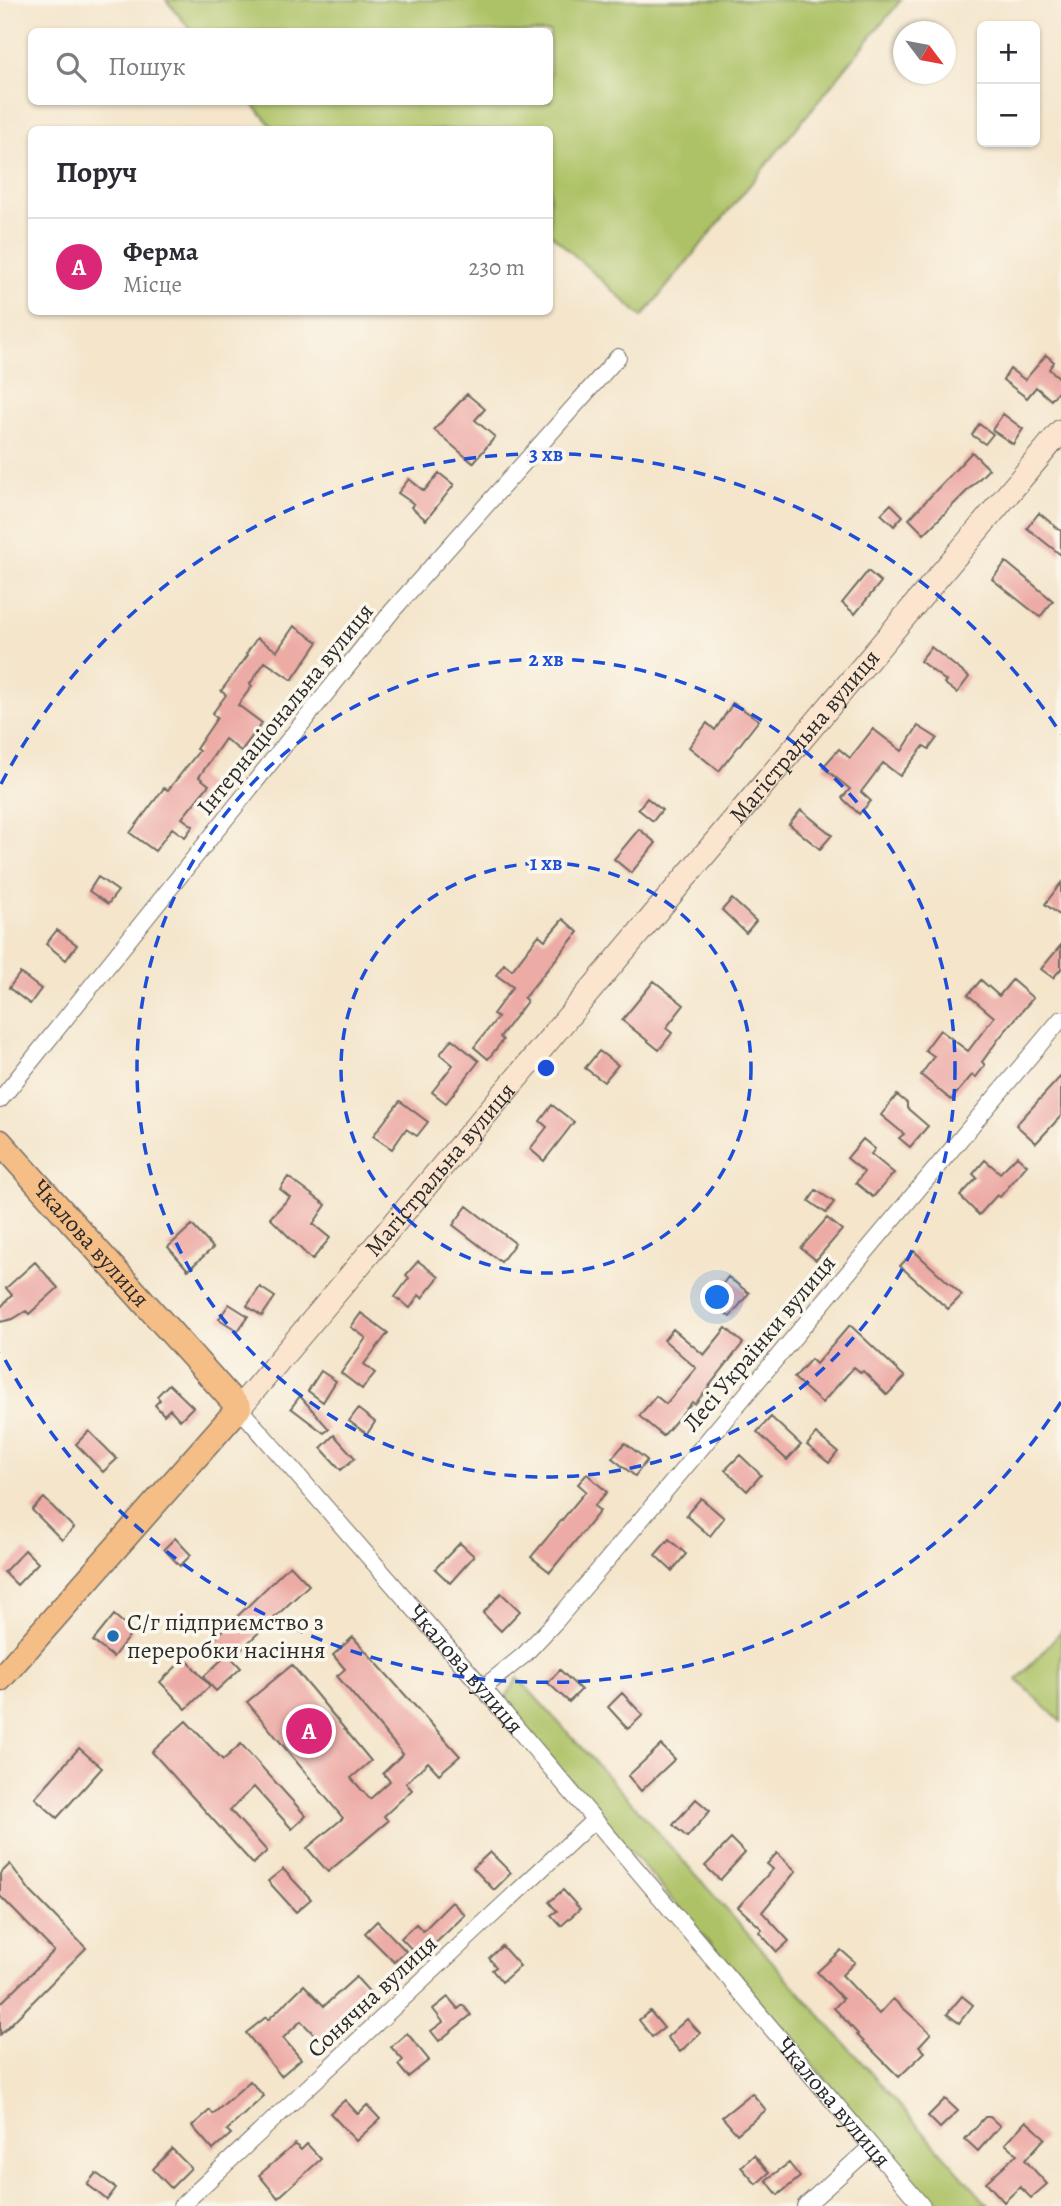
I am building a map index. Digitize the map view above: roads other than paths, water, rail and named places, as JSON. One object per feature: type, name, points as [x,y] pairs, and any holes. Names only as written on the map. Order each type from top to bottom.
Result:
[{"type":"main road","name":"Магістральна вулиця","points":[[0,1679],[239,1408],[1061,431]]},
{"type":"main road","name":"Чкалова вулиця","points":[[0,1142],[239,1408]]},
{"type":"street","name":"Інтернаціональна вулиця","points":[[0,1100],[393,610],[618,356]]},
{"type":"street","name":"Лесі Українки вулиця","points":[[484,1688],[524,1655],[556,1620],[1061,1019]]},
{"type":"street","name":"Чкалова вулиця","points":[[239,1408],[484,1688],[922,2206]]},
{"type":"street","name":"Сонячна вулиця","points":[[181,2206],[594,1820]]},
{"type":"street","points":[[805,2206],[872,2147]]},
{"type":"place","name":"С/г підприємство з переробки насіння","points":[[113,1636]]},
{"type":"place","name":"Ферма","points":[[309,1731]]}]
